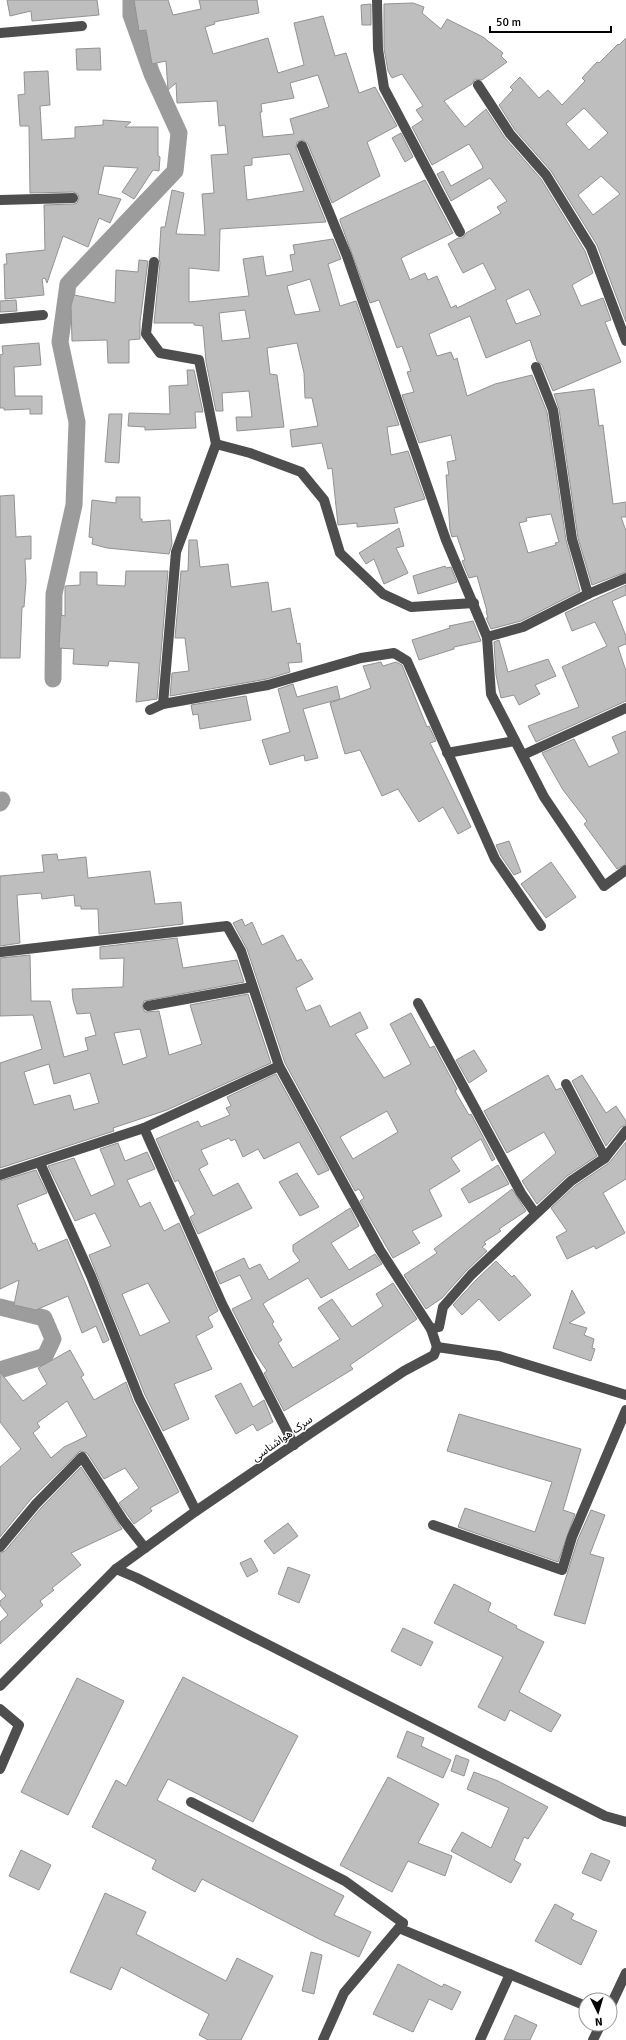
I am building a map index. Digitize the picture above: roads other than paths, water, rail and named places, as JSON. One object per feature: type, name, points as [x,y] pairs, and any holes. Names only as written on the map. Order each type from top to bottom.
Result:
[{"type":"street","points":[[378,0],[378,49],[384,88],[460,232]]},
{"type":"street","points":[[0,33],[82,26]]},
{"type":"street","points":[[478,86],[510,134],[546,175],[591,248],[623,323],[626,341]]},
{"type":"street","points":[[302,146],[347,256],[446,540],[474,603],[487,637],[491,694],[544,797],[604,886],[626,870]]},
{"type":"street","points":[[0,200],[73,198]]},
{"type":"street","points":[[154,262],[146,334],[160,353],[199,360],[216,444],[176,552],[163,704]]},
{"type":"street","points":[[0,319],[43,315]]},
{"type":"street","points":[[536,367],[553,410],[572,538],[588,594]]},
{"type":"street","points":[[216,444],[250,453],[301,472],[324,500],[340,553],[383,594],[411,607],[474,603]]},
{"type":"street","points":[[487,637],[523,627],[588,594],[626,578]]},
{"type":"street","points":[[150,710],[163,704],[268,685],[361,658],[394,653],[407,661],[495,859],[541,926]]},
{"type":"street","points":[[523,755],[626,708]]},
{"type":"street","points":[[447,753],[515,741]]},
{"type":"street","points":[[1,952],[227,926],[241,951],[279,1066],[380,1250],[431,1329],[437,1347],[499,1356],[626,1394]]},
{"type":"street","points":[[148,1006],[252,987]]},
{"type":"street","points":[[418,1003],[521,1193],[535,1213]]},
{"type":"street","points":[[0,1175],[144,1128],[279,1066]]},
{"type":"street","points":[[566,1084],[605,1158]]},
{"type":"street","points":[[144,1128],[222,1304],[294,1445]]},
{"type":"street","points":[[431,1329],[439,1326],[444,1307],[471,1275],[535,1213],[571,1181],[605,1158],[626,1132]]},
{"type":"street","points":[[40,1163],[91,1276],[139,1398],[196,1511]]},
{"type":"street","name":"سرک هواشناسی","points":[[0,1686],[116,1569],[196,1511],[294,1445],[404,1371],[434,1355],[437,1347]]},
{"type":"street","points":[[433,1525],[562,1570],[572,1537],[626,1410]]},
{"type":"street","points":[[0,1547],[36,1504],[82,1457],[123,1520],[145,1548]]},
{"type":"street","points":[[116,1569],[137,1578],[294,1657],[604,1816],[626,1822]]},
{"type":"street","points":[[0,1709],[19,1725],[0,1768]]},
{"type":"street","points":[[192,1802],[345,1881],[403,1923]]},
{"type":"street","points":[[403,1923],[401,1929],[578,2003]]},
{"type":"street","points":[[323,2040],[344,1993],[403,1923]]},
{"type":"street","points":[[480,2040],[510,1974]]},
{"type":"street","points":[[617,1992],[626,1974]]},
{"type":"waterway","points":[[53,679],[54,594],[74,505],[77,422],[60,342],[68,284],[175,171],[179,133],[152,74],[131,15],[131,0]]},
{"type":"waterway","points":[[0,1307],[44,1318],[53,1339],[45,1356],[0,1370]]}]
